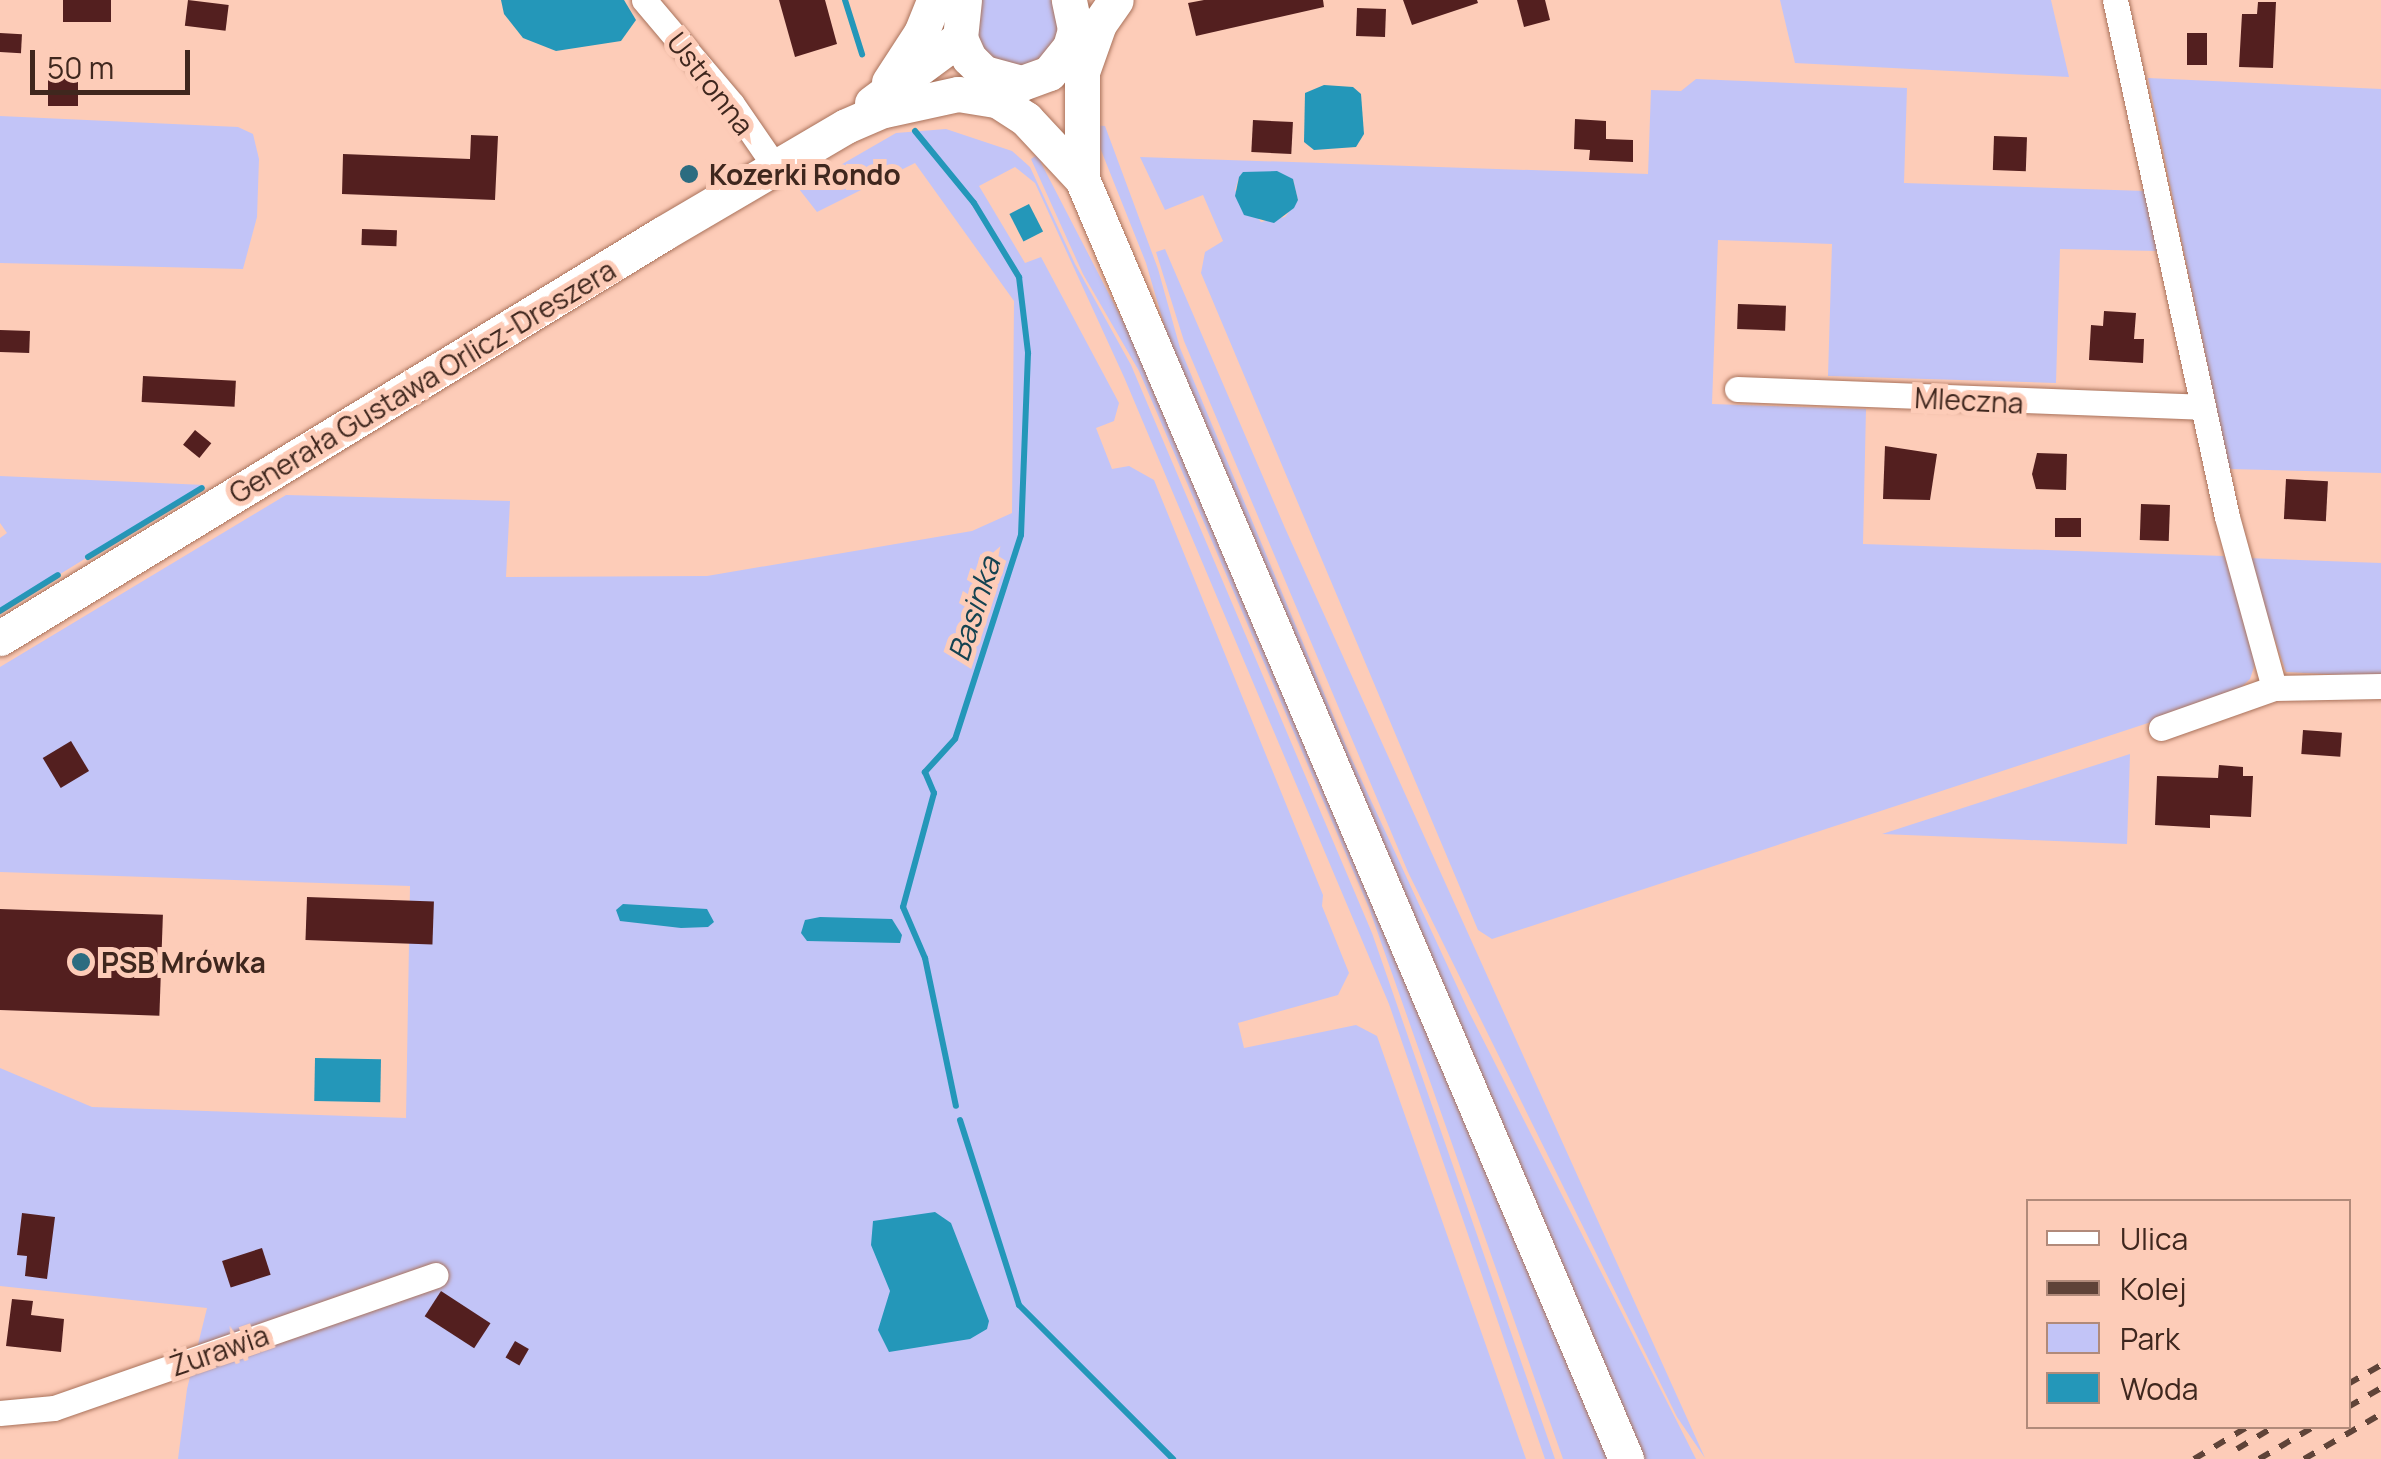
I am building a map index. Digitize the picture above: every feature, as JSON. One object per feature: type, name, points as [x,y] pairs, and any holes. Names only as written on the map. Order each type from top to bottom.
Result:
[{"type":"main road","points":[[956,0],[960,38],[968,58],[996,78],[1026,90],[1074,159]]},
{"type":"main road","points":[[881,104],[922,33],[956,0]]},
{"type":"main road","points":[[1074,159],[1082,72],[1099,24],[1116,0]]},
{"type":"main road","points":[[1075,4],[1075,30],[1060,63],[1074,159],[1565,1306],[1626,1459]]},
{"type":"main road","name":"Generała Gustawa Orlicz-Dreszera","points":[[0,638],[846,126],[881,104],[960,38]]},
{"type":"main road","name":"Generała Gustawa Orlicz-Dreszera","points":[[881,104],[934,87],[996,78],[1036,79],[1060,63]]},
{"type":"main road","points":[[881,104],[958,94],[997,100],[1074,159]]},
{"type":"street","name":"Ustronna","points":[[644,0],[732,104],[776,168]]},
{"type":"street","points":[[2115,0],[2226,517],[2274,688]]},
{"type":"street","name":"Mleczna","points":[[1736,389],[2062,405],[2202,407]]},
{"type":"street","points":[[2161,728],[2274,688],[2381,686]]},
{"type":"street","name":"Żurawia","points":[[0,1413],[54,1408],[436,1275]]},
{"type":"green space","points":[[980,0],[1051,0],[1058,15],[1057,38],[1044,56],[1024,66],[992,60],[977,43]]},
{"type":"green space","points":[[1780,0],[2051,0],[2069,77],[1795,63]]},
{"type":"green space","points":[[2148,78],[2381,89],[2381,473],[2229,469]]},
{"type":"green space","points":[[1696,79],[1907,88],[1904,183],[2145,191],[2158,251],[2060,249],[2056,383],[1828,376],[1832,244],[1718,240],[1712,404],[1866,409],[1863,544],[2224,556],[2256,649],[2254,667],[2250,679],[2233,695],[1492,939],[1478,930],[1201,273],[1205,252],[1223,241],[1203,195],[1165,210],[1140,157],[1648,174],[1651,90],[1681,91]],"holes":[[[1239,177],[1293,179],[1298,200],[1285,217],[1261,222],[1235,190]]]},
{"type":"green space","points":[[0,116],[238,127],[253,134],[259,159],[257,217],[243,269],[0,263]]},
{"type":"green space","points":[[1091,125],[1105,126],[1158,269],[1180,348],[1349,753],[1468,1010],[1696,1459],[1643,1459],[1170,345],[1146,263]]},
{"type":"green space","points":[[946,129],[1012,151],[1030,167],[1075,264],[1131,365],[1372,933],[1555,1459],[1545,1459],[1389,1004],[1124,377],[1035,183],[1015,167],[979,186],[1025,263],[1041,257],[1119,403],[1114,421],[1096,428],[1112,469],[1129,466],[1154,480],[1323,895],[1322,906],[1349,973],[1338,995],[1238,1023],[1244,1048],[1356,1025],[1377,1036],[1526,1459],[178,1459],[187,1389],[207,1308],[0,1286],[0,1068],[92,1107],[406,1118],[410,886],[0,872],[0,667],[286,495],[510,501],[506,577],[707,576],[972,531],[1012,513],[1014,301],[915,163],[817,212],[799,189],[896,133]]},
{"type":"green space","points":[[1037,155],[1140,354],[1609,1459],[1563,1459],[1369,908],[1139,371],[1083,274],[1031,159]]},
{"type":"green space","points":[[1165,249],[1285,528],[1705,1458],[1677,1417],[1408,872],[1184,341],[1156,252]]},
{"type":"green space","points":[[0,476],[205,485],[0,611],[0,538],[7,533],[0,523]]},
{"type":"green space","points":[[2247,558],[2381,563],[2381,677],[2286,672]]},
{"type":"green space","points":[[2130,754],[2127,844],[1882,834]]},
{"type":"water","points":[[501,0],[624,0],[636,20],[621,41],[556,51],[523,38],[504,14]]},
{"type":"water","points":[[1324,85],[1353,87],[1361,94],[1364,134],[1356,147],[1314,150],[1304,142],[1305,93]]},
{"type":"water","points":[[1277,171],[1293,179],[1298,200],[1294,208],[1274,223],[1244,215],[1235,196],[1239,177],[1243,172]]},
{"type":"water","points":[[1029,204],[1043,232],[1023,242],[1009,214]]},
{"type":"water","points":[[623,904],[707,909],[714,922],[708,927],[681,928],[620,921],[616,910]]},
{"type":"water","points":[[892,919],[902,935],[900,943],[807,941],[801,933],[805,920]]},
{"type":"water","points":[[315,1058],[381,1059],[380,1102],[314,1101]]},
{"type":"water","points":[[935,1212],[951,1223],[989,1321],[987,1329],[970,1339],[889,1352],[878,1330],[890,1291],[871,1245],[873,1221]]},
{"type":"building","points":[[63,0],[111,0],[111,22],[63,22]]},
{"type":"building","points":[[188,0],[229,5],[226,31],[185,26]]},
{"type":"building","points":[[779,0],[825,0],[837,44],[795,57]]},
{"type":"building","points":[[1323,0],[1324,7],[1196,36],[1188,3]]},
{"type":"building","points":[[1403,0],[1477,0],[1478,3],[1412,25]]},
{"type":"building","points":[[1517,0],[1545,0],[1550,20],[1524,27]]},
{"type":"building","points":[[2258,2],[2276,2],[2273,68],[2239,67],[2242,14],[2257,14]]},
{"type":"building","points":[[1357,8],[1386,9],[1385,37],[1356,36]]},
{"type":"building","points":[[0,33],[22,34],[21,53],[0,52]]},
{"type":"building","points":[[2187,33],[2207,33],[2207,65],[2187,65]]},
{"type":"building","points":[[48,76],[78,76],[78,106],[48,106]]},
{"type":"building","points":[[1575,119],[1606,121],[1606,139],[1633,140],[1633,162],[1589,160],[1590,150],[1574,149]]},
{"type":"building","points":[[1253,120],[1293,122],[1291,154],[1251,152]]},
{"type":"building","points":[[471,135],[498,136],[495,200],[342,194],[343,154],[470,159]]},
{"type":"building","points":[[1994,136],[2027,137],[2026,171],[1993,170]]},
{"type":"building","points":[[362,229],[397,230],[396,246],[361,245]]},
{"type":"building","points":[[1738,304],[1786,306],[1785,331],[1737,329]]},
{"type":"building","points":[[2104,311],[2136,313],[2134,339],[2144,339],[2143,363],[2089,360],[2091,325],[2103,326]]},
{"type":"building","points":[[0,330],[30,331],[29,353],[0,352]]},
{"type":"building","points":[[143,376],[236,381],[235,407],[142,402]]},
{"type":"building","points":[[195,430],[211,443],[199,458],[183,445]]},
{"type":"building","points":[[1885,446],[1937,454],[1930,500],[1883,499]]},
{"type":"building","points":[[2037,453],[2067,454],[2066,490],[2036,489],[2032,474]]},
{"type":"building","points":[[2286,479],[2328,481],[2326,521],[2284,519]]},
{"type":"building","points":[[2141,504],[2170,505],[2169,541],[2140,540]]},
{"type":"building","points":[[2055,518],[2081,518],[2081,537],[2055,537]]},
{"type":"building","points":[[2303,730],[2342,733],[2340,757],[2301,754]]},
{"type":"building","points":[[71,741],[89,771],[61,788],[43,758]]},
{"type":"building","points":[[2219,765],[2243,767],[2243,776],[2253,776],[2251,817],[2210,815],[2210,828],[2155,825],[2157,776],[2218,778]]},
{"type":"building","points":[[307,897],[434,901],[432,944],[305,940]]},
{"type":"building","name":"PSB Mrówka","points":[[0,909],[163,915],[159,1016],[0,1010]]},
{"type":"building","points":[[22,1213],[55,1217],[47,1279],[25,1276],[27,1256],[17,1255]]},
{"type":"building","points":[[262,1248],[271,1275],[231,1288],[222,1261]]},
{"type":"building","points":[[441,1291],[490,1323],[474,1348],[425,1316]]},
{"type":"building","points":[[12,1299],[33,1301],[31,1315],[64,1319],[61,1352],[6,1346]]},
{"type":"building","points":[[515,1341],[529,1349],[519,1365],[506,1357]]},
{"type":"waterway","name":"Basinka","points":[[845,0],[862,54]]},
{"type":"waterway","name":"Basinka","points":[[915,131],[974,203],[1019,277],[1028,353],[1021,535],[955,739],[925,772],[934,793],[903,907],[925,958],[956,1106]]},
{"type":"waterway","points":[[88,557],[202,488]]},
{"type":"waterway","points":[[0,611],[58,575]]},
{"type":"waterway","name":"Basinka","points":[[960,1120],[1019,1305],[1173,1459]]},
{"type":"railway","points":[[2351,1382],[2381,1365]]},
{"type":"railway","points":[[2351,1405],[2381,1388]]},
{"type":"railway","points":[[2304,1459],[2381,1414]]},
{"type":"railway","points":[[2194,1459],[2244,1429]]},
{"type":"railway","points":[[2237,1449],[2270,1429]]},
{"type":"railway","points":[[2259,1459],[2310,1429]]},
{"type":"place","name":"Kozerki Rondo","points":[[689,174]]},
{"type":"place","name":"PSB Mrówka","points":[[81,962]]}]
